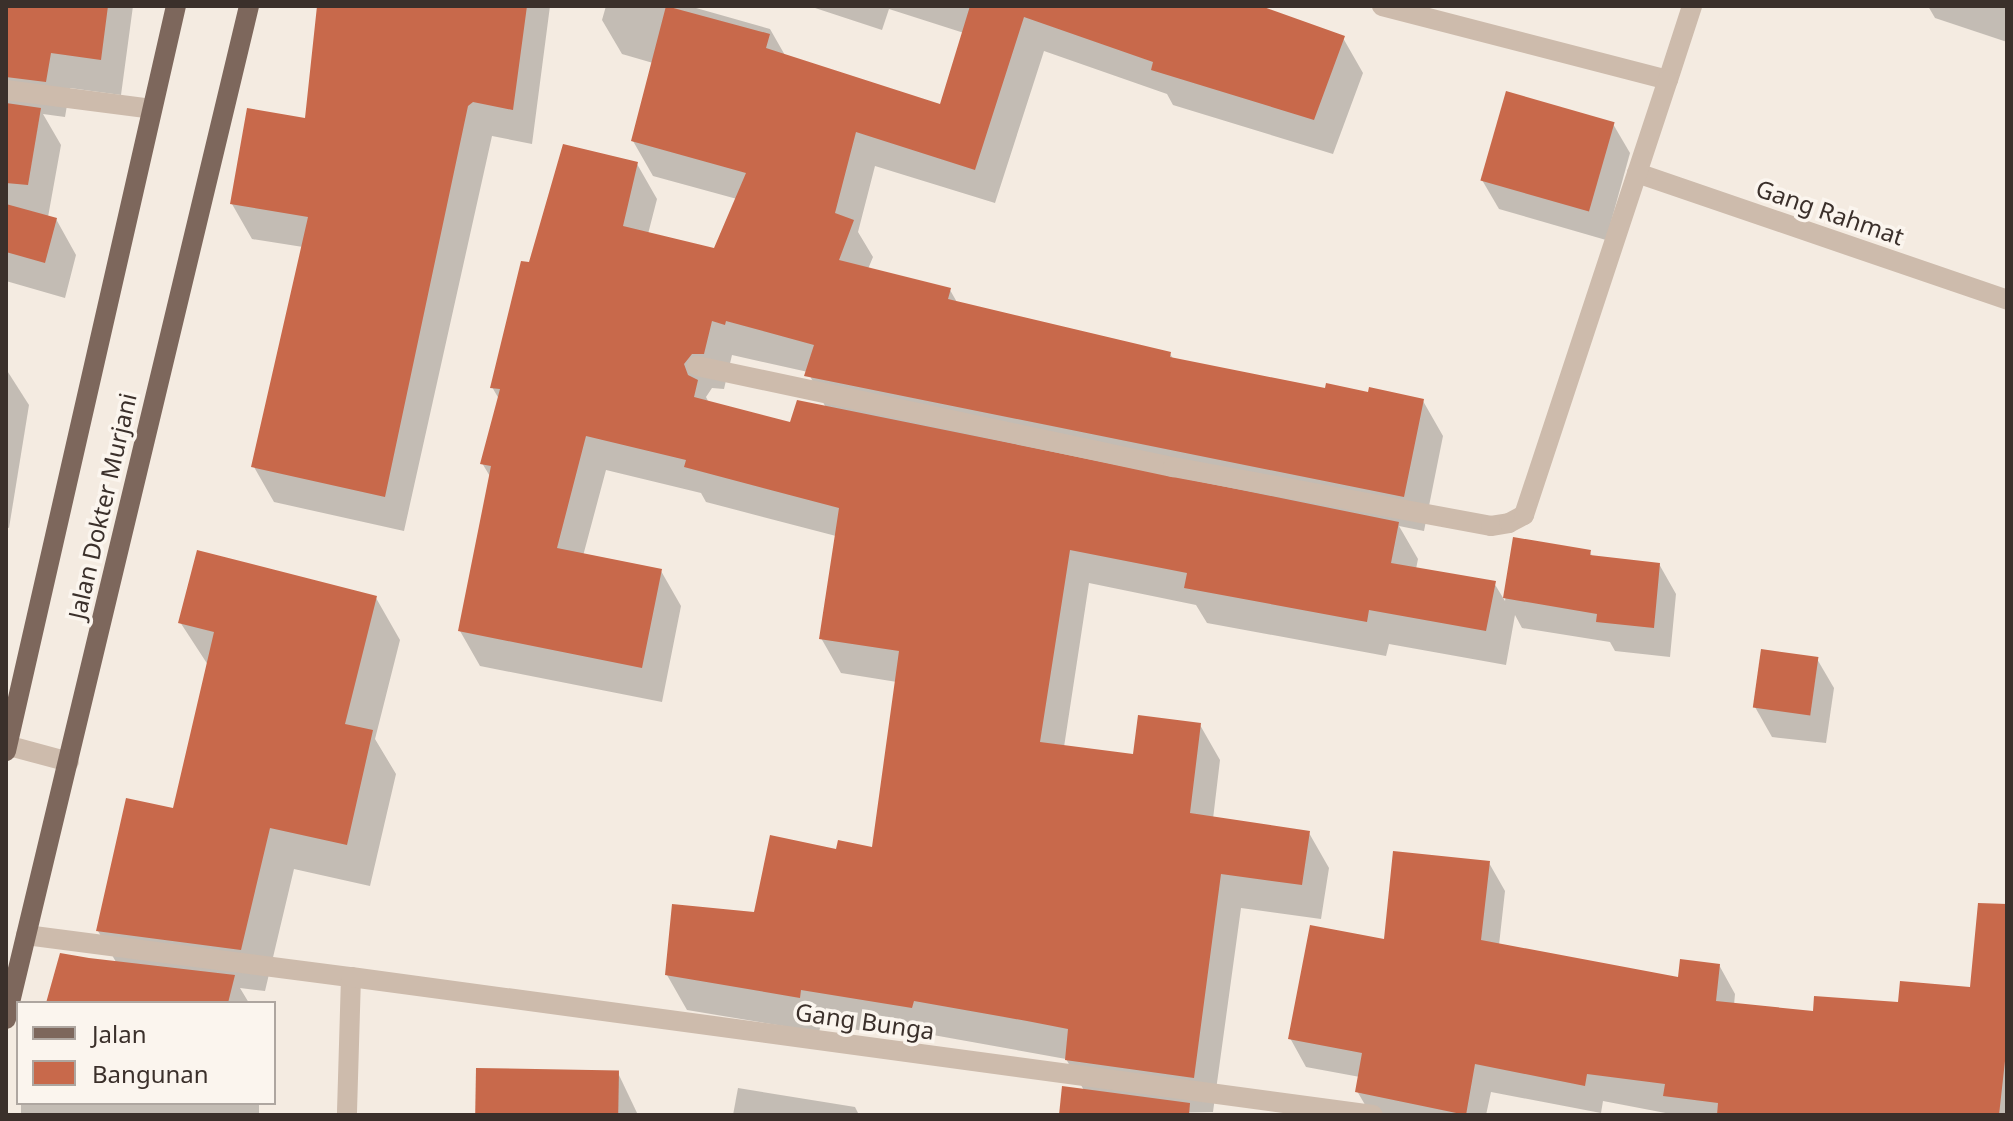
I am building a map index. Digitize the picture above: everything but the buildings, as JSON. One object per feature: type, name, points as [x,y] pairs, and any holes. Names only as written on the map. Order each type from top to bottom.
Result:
[{"type":"main road","name":"Jalan Dokter Murjani","points":[[6,747],[176,6]]},
{"type":"main road","name":"Jalan Dokter Murjani","points":[[6,1019],[249,6]]},
{"type":"street","points":[[1382,6],[1668,80]]},
{"type":"street","points":[[697,366],[1173,467],[1491,526],[1509,523],[1524,515],[1692,6]]},
{"type":"street","points":[[6,90],[152,109]]},
{"type":"street","name":"Gang Rahmat","points":[[1637,173],[2007,300]]},
{"type":"street","points":[[6,747],[69,762]]},
{"type":"street","name":"Gang Bunga","points":[[26,935],[1373,1115]]},
{"type":"street","points":[[347,1115],[351,977]]}]
